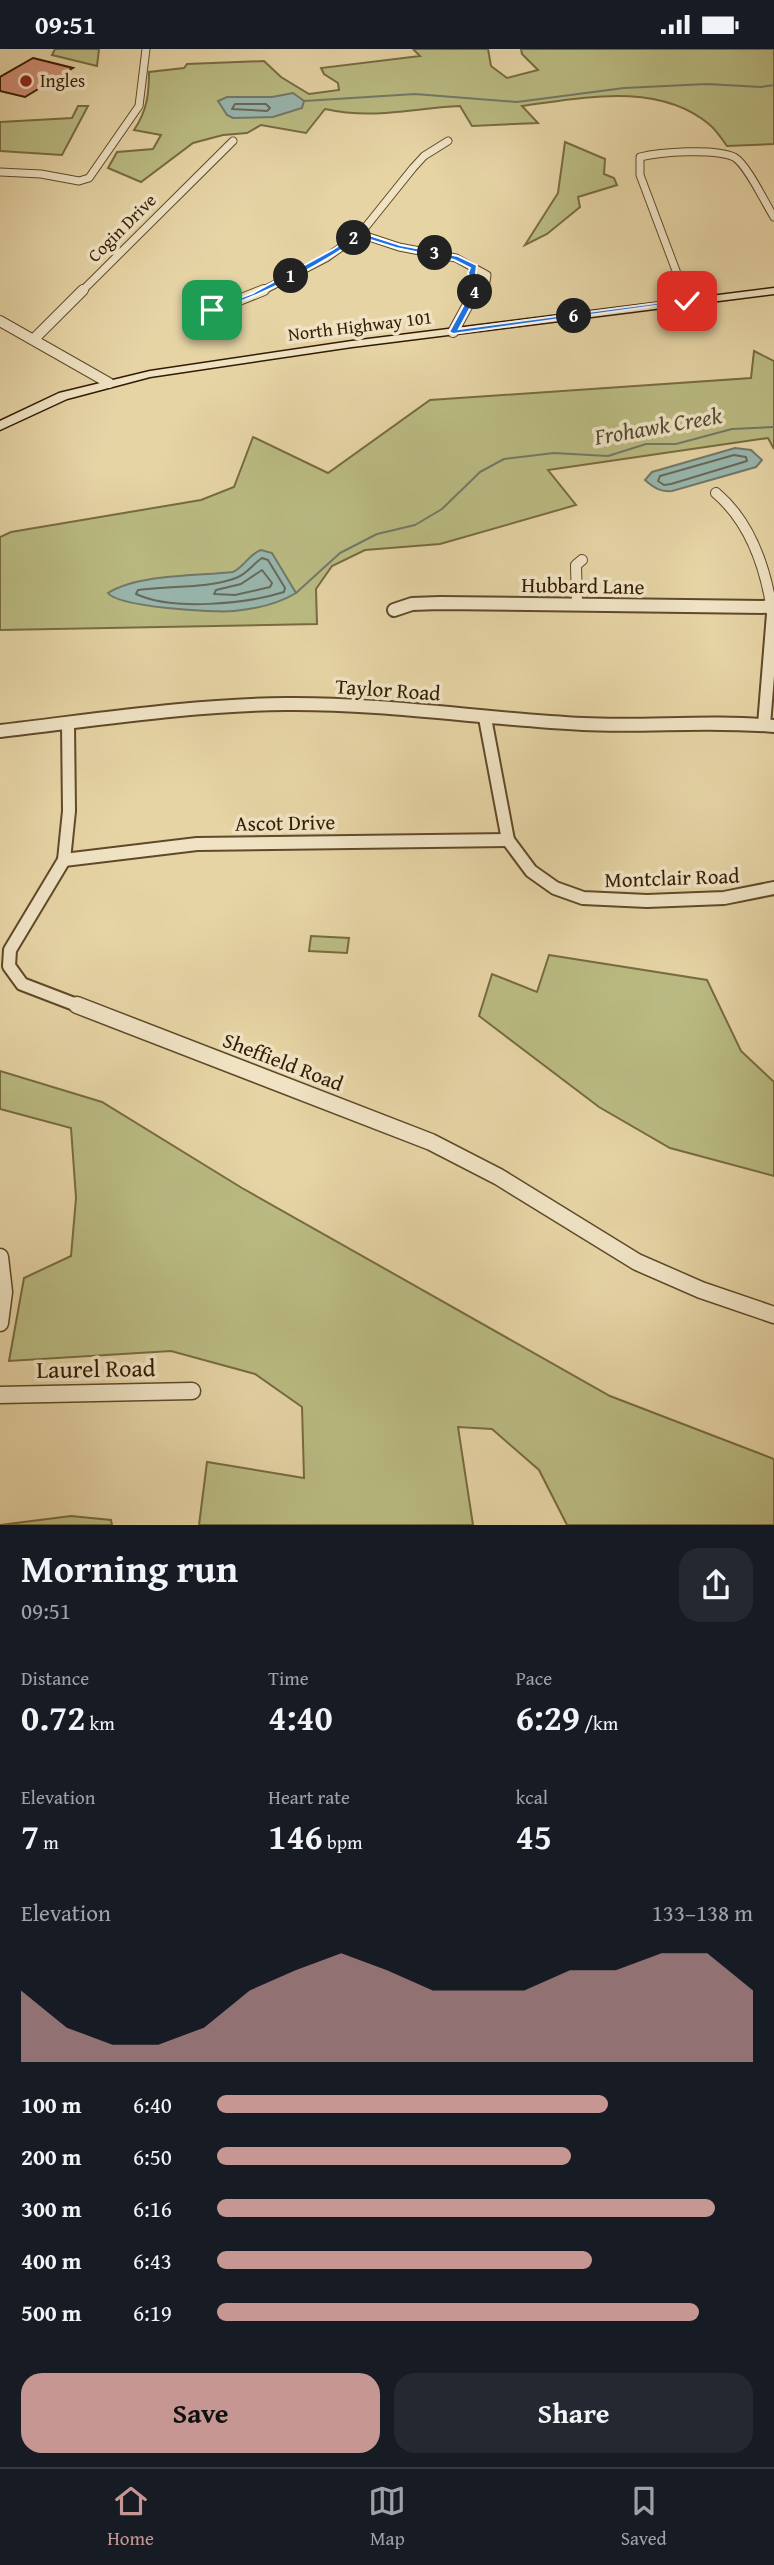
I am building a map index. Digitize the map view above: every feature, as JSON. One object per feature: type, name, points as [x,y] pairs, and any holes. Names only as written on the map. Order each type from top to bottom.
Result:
[{"type":"main road","name":"North Highway 101","points":[[0,426],[55,400],[109,383],[292,353],[774,291]]},
{"type":"street","points":[[0,172],[41,174],[79,181],[89,178],[139,106],[146,49]]},
{"type":"street","name":"Cogin Drive","points":[[34,338],[233,141]]},
{"type":"street","points":[[195,310],[212,310],[256,294],[334,252],[360,234],[423,158],[448,141]]},
{"type":"street","points":[[687,301],[640,175],[640,157],[647,154],[690,152],[719,153],[733,157],[741,164],[774,217]]},
{"type":"street","points":[[360,234],[399,247],[456,258],[487,275],[453,332]]},
{"type":"street","points":[[474,267],[472,273],[477,288]]},
{"type":"street","points":[[0,321],[109,383]]},
{"type":"street","points":[[716,493],[733,507],[763,570],[773,607],[769,725]]},
{"type":"street","points":[[577,605],[576,565],[582,559]]},
{"type":"street","name":"Hubbard Lane","points":[[394,610],[412,604],[773,607]]},
{"type":"street","name":"Taylor Road","points":[[0,731],[199,709],[284,704],[351,706],[606,725],[769,725]]},
{"type":"street","name":"Montclair Road","points":[[485,718],[508,840],[524,863],[539,878],[555,888],[583,898],[647,901],[706,900],[774,888]]},
{"type":"street","name":"Sheffield Road","points":[[68,724],[69,811],[64,860],[10,950],[9,966],[22,984],[431,1142],[499,1177],[656,1272],[774,1315]]},
{"type":"street","name":"Ascot Drive","points":[[64,860],[197,844],[508,840]]},
{"type":"street","points":[[0,1257],[4,1292],[0,1323]]},
{"type":"street","name":"Laurel Road","points":[[0,1395],[192,1391]]},
{"type":"green space","points":[[55,49],[99,49],[97,66],[52,55]]},
{"type":"green space","points":[[413,49],[488,49],[491,66],[507,78],[538,70],[522,54],[521,49],[774,49],[774,144],[727,146],[710,125],[689,111],[667,102],[619,96],[569,99],[522,106],[538,123],[472,126],[460,106],[377,113],[325,109],[306,133],[261,125],[247,133],[223,135],[193,143],[141,182],[108,168],[117,152],[153,149],[161,135],[134,130],[146,102],[149,72],[184,68],[187,64],[264,61],[281,77],[309,94],[339,90],[338,83],[324,74],[321,68],[420,56]]},
{"type":"green space","points":[[78,106],[88,106],[62,155],[0,151],[0,122],[72,118]]},
{"type":"green space","points":[[565,142],[605,159],[604,174],[614,178],[617,185],[578,197],[580,207],[547,234],[525,245],[558,193]]},
{"type":"green space","points":[[754,351],[774,361],[774,449],[768,438],[548,470],[576,505],[440,544],[365,550],[332,566],[316,589],[317,624],[0,630],[0,537],[11,532],[201,500],[234,487],[253,437],[328,473],[430,400],[751,378]]},
{"type":"green space","points":[[311,936],[349,938],[347,953],[309,951]]},
{"type":"green space","points":[[549,955],[707,980],[741,1051],[774,1082],[774,1176],[670,1148],[599,1107],[479,1016],[492,974],[537,992]]},
{"type":"green space","points":[[0,1071],[102,1102],[242,1188],[610,1396],[774,1459],[774,1525],[567,1525],[539,1470],[492,1429],[458,1427],[473,1525],[199,1525],[207,1462],[304,1478],[302,1407],[255,1374],[171,1351],[9,1361],[24,1278],[71,1256],[76,1198],[71,1128],[0,1109]]},
{"type":"green space","points":[[71,1516],[111,1520],[112,1525],[0,1525]]},
{"type":"water","points":[[293,93],[304,101],[302,108],[273,117],[233,118],[227,115],[218,101],[227,97],[272,97]]},
{"type":"water","points":[[735,448],[751,450],[762,460],[756,467],[672,491],[657,489],[645,480],[652,472]]},
{"type":"water","points":[[261,550],[272,553],[296,593],[266,605],[223,611],[147,605],[115,598],[108,593],[135,582],[151,579],[233,572]]},
{"type":"building","name":"Ingles","points":[[33,58],[73,68],[25,97],[0,91],[0,77]]},
{"type":"waterway","points":[[304,101],[415,94],[517,102],[624,88],[707,84],[761,87],[774,85]]},
{"type":"waterway","name":"Frohawk Creek","points":[[296,593],[340,553],[377,534],[415,525],[442,509],[480,472],[504,459],[554,453],[608,456],[646,444],[676,444],[732,429],[774,427]]},
{"type":"place","name":"Ingles","points":[[26,81]]},
{"type":"route","points":[[212,310],[256,294],[334,252],[360,234],[399,247],[456,258],[474,267],[472,273],[477,288],[453,332],[687,301]]}]
